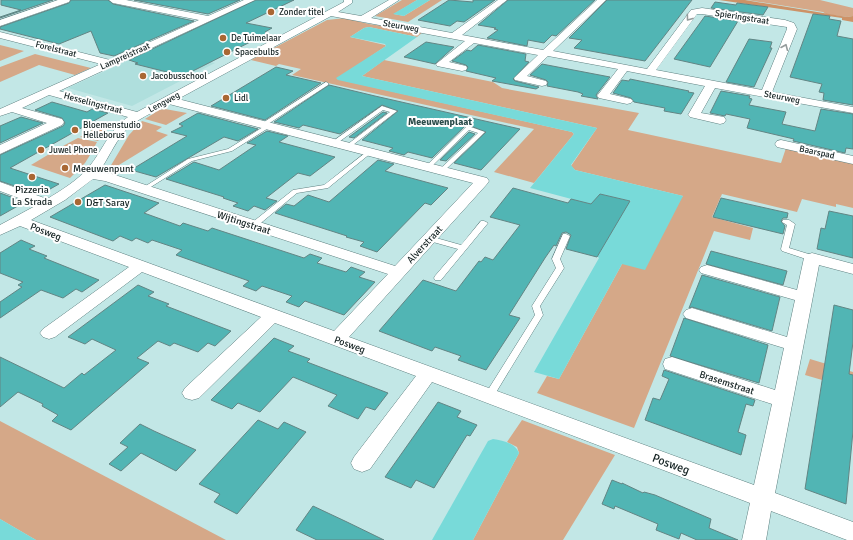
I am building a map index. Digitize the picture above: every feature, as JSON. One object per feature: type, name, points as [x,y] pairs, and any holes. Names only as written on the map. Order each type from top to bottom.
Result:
[{"type":"street","points":[[0,24],[66,0]]},
{"type":"street","points":[[113,0],[208,19]]},
{"type":"street","name":"Lampreistraat","points":[[5,110],[251,0]]},
{"type":"street","name":"Lengweg","points":[[0,231],[48,204],[77,185],[89,174],[102,158],[110,143],[120,130],[138,116],[330,13],[348,3],[348,0]]},
{"type":"street","points":[[362,19],[395,0]]},
{"type":"street","points":[[448,35],[492,0]]},
{"type":"street","points":[[448,35],[503,0]]},
{"type":"street","points":[[542,83],[519,78],[602,0]]},
{"type":"street","name":"Spieringstraat","points":[[653,68],[694,12],[702,11],[785,23],[790,25],[792,29],[768,88]]},
{"type":"street","name":"Steurweg","points":[[330,13],[625,68],[653,68],[712,84],[768,88],[853,110]]},
{"type":"street","name":"Forelstraat","points":[[0,35],[111,63]]},
{"type":"street","points":[[462,68],[441,64],[472,39]]},
{"type":"street","points":[[625,68],[603,96],[627,101]]},
{"type":"street","points":[[712,84],[694,115],[720,120]]},
{"type":"street","name":"Hesselingstraat","points":[[48,91],[138,116]]},
{"type":"street","name":"Alverstraat","points":[[168,100],[482,181],[336,339]]},
{"type":"street","points":[[0,150],[58,122],[5,110]]},
{"type":"street","name":"Baarspad","points":[[781,144],[853,160]]},
{"type":"street","name":"Wijtingstraat","points":[[89,174],[107,177],[398,272]]},
{"type":"street","points":[[0,186],[48,204]]},
{"type":"street","name":"Posweg","points":[[19,220],[853,532]]},
{"type":"street","points":[[754,540],[812,258],[853,269]]},
{"type":"street","points":[[49,333],[140,266]]},
{"type":"street","points":[[707,270],[804,297]]},
{"type":"street","points":[[692,314],[794,345]]},
{"type":"street","points":[[192,392],[273,315]]},
{"type":"street","name":"Brasemstraat","points":[[672,364],[783,400]]},
{"type":"street","points":[[362,463],[428,373]]},
{"type":"lane","points":[[144,189],[190,160],[230,150],[326,84]]},
{"type":"lane","points":[[382,108],[394,111],[341,145],[382,108]]},
{"type":"lane","points":[[468,128],[482,132],[434,169],[468,128]]},
{"type":"lane","points":[[253,225],[295,191],[326,187],[369,152]]},
{"type":"lane","points":[[786,222],[791,224],[785,249],[812,258]]},
{"type":"lane","points":[[438,278],[484,223]]},
{"type":"lane","points":[[489,396],[538,315],[536,306],[560,268],[556,259],[566,236]]},
{"type":"lane","points":[[429,238],[463,248]]},
{"type":"shaded area","points":[[402,0],[417,0],[394,14],[404,16],[430,0],[442,0],[408,22],[375,16]]},
{"type":"shaded area","points":[[719,0],[745,0],[847,17],[853,16],[853,22],[842,20],[842,18]]},
{"type":"shaded area","points":[[747,0],[820,0],[853,8],[853,16],[847,17],[826,14],[823,12]]},
{"type":"shaded area","points":[[345,18],[369,24],[423,32],[417,37],[369,27],[364,28],[350,37],[386,46],[337,79],[572,132],[574,134],[534,183],[494,172],[534,129],[292,75],[301,69],[279,64],[276,66],[251,60],[327,20]]},
{"type":"shaded area","points":[[0,45],[24,51],[0,61]]},
{"type":"shaded area","name":"Jacobusschool","points":[[153,49],[215,63],[132,106],[68,88]]},
{"type":"shaded area","points":[[35,54],[91,68],[75,75],[39,65],[0,82],[0,67]]},
{"type":"shaded area","points":[[384,60],[493,82],[502,88],[639,113],[628,130],[781,163],[786,148],[853,161],[853,208],[836,204],[836,207],[802,199],[797,212],[722,194],[712,217],[753,228],[750,240],[714,231],[634,428],[537,393],[547,376],[559,379],[622,264],[683,196],[575,170],[571,166],[597,128],[362,76]]},
{"type":"shaded area","points":[[165,109],[187,113],[166,125],[145,119],[159,110]]},
{"type":"shaded area","points":[[142,121],[162,127],[156,131],[168,135],[114,168],[110,167],[129,135]]},
{"type":"shaded area","points":[[96,128],[106,130],[98,141],[80,137]]},
{"type":"shaded area","points":[[78,138],[97,142],[91,153],[63,146]]},
{"type":"shaded area","points":[[61,147],[90,155],[85,163],[70,178],[31,165]]},
{"type":"shaded area","points":[[810,359],[853,372],[853,389],[805,375]]},
{"type":"shaded area","points":[[522,420],[615,455],[563,540],[473,540],[519,453],[517,447],[507,442]]},
{"type":"shaded area","points":[[0,421],[226,540],[36,540],[0,519]]},
{"type":"water","points":[[417,0],[430,0],[404,16],[393,14]]},
{"type":"water","points":[[369,27],[417,37],[362,76],[597,128],[571,165],[575,170],[683,196],[645,270],[622,264],[559,379],[534,372],[599,258],[597,256],[631,201],[600,194],[601,195],[594,205],[530,188],[574,134],[572,132],[338,80],[336,78],[386,46],[385,44],[350,37],[364,28]]},
{"type":"water","points":[[493,439],[512,445],[519,453],[473,540],[432,540],[488,441]]},
{"type":"water","points":[[0,519],[36,540],[0,540]]},
{"type":"building","points":[[1,0],[53,0],[0,18],[21,10],[1,5]]},
{"type":"building","points":[[71,0],[108,0],[113,4],[194,21],[114,56],[100,53],[91,31],[59,44],[0,29],[0,27],[69,3]]},
{"type":"building","points":[[134,0],[240,0],[208,14]]},
{"type":"building","points":[[256,0],[294,0],[246,23],[272,28],[265,32],[268,33],[183,76],[135,64],[138,63],[129,60]]},
{"type":"building","points":[[449,0],[473,2],[473,0],[495,0],[464,22],[457,21],[450,26],[418,20]]},
{"type":"building","points":[[508,0],[595,0],[556,36],[552,35],[544,43],[528,40],[527,46],[487,38],[498,30],[494,29],[496,28],[478,25]]},
{"type":"building","points":[[607,0],[692,0],[645,61],[574,48],[582,40],[569,38]]},
{"type":"building","points":[[715,2],[768,7],[763,15],[711,8]]},
{"type":"building","points":[[813,14],[830,16],[829,19],[841,21],[837,36],[853,39],[853,105],[823,100],[824,93],[819,92],[822,84],[790,77]]},
{"type":"building","points":[[705,16],[738,21],[710,67],[674,59]]},
{"type":"building","points":[[749,39],[772,42],[770,48],[772,48],[754,87],[726,82]]},
{"type":"building","points":[[426,42],[454,47],[435,64],[404,57]]},
{"type":"building","points":[[478,45],[526,54],[525,61],[529,62],[513,79],[515,81],[539,87],[536,89],[492,81],[496,78],[466,71],[468,67],[466,65],[452,61],[467,50],[471,51]]},
{"type":"building","points":[[542,64],[610,77],[596,95],[598,99],[581,96],[583,94],[578,92],[547,86],[548,82],[546,80],[530,75]]},
{"type":"building","points":[[276,67],[293,71],[286,75],[321,83],[265,120],[211,106]]},
{"type":"building","points":[[630,79],[694,93],[681,114],[664,111],[665,108],[634,102],[631,98],[613,93],[622,80],[629,81]]},
{"type":"building","points":[[329,85],[520,129],[481,170],[454,163],[486,132],[468,125],[465,126],[432,158],[408,152],[404,155],[389,151],[393,148],[362,140],[398,111],[382,105],[340,134],[303,125],[299,128],[274,122]]},
{"type":"building","points":[[721,91],[750,96],[749,98],[752,99],[749,105],[786,112],[782,124],[815,131],[821,109],[853,114],[853,149],[846,148],[845,153],[793,141],[794,139],[747,128],[750,119],[726,114],[725,116],[710,113]]},
{"type":"building","points":[[52,102],[87,112],[92,109],[108,113],[10,168],[59,184],[43,193],[38,194],[0,181],[0,155],[63,126],[65,123],[62,118],[35,110]]},
{"type":"building","points":[[383,112],[387,113],[354,138],[349,137]]},
{"type":"building","points":[[198,113],[258,129],[238,141],[224,137],[156,177],[131,170],[187,136],[171,132],[183,126],[179,124]]},
{"type":"building","points":[[21,117],[43,123],[0,143],[0,126]]},
{"type":"building","points":[[267,131],[288,136],[279,142],[335,157],[310,176],[298,173],[266,198],[277,201],[265,210],[254,206],[248,211],[233,206],[238,203],[223,198],[224,197],[166,179],[194,162],[219,170],[256,145],[247,143]]},
{"type":"building","points":[[469,132],[475,134],[446,161],[440,160]]},
{"type":"building","points":[[378,160],[394,164],[385,171],[448,188],[431,205],[425,203],[377,252],[360,246],[364,242],[275,213],[286,204],[294,206],[308,195],[329,202]]},
{"type":"building","points":[[105,185],[159,203],[144,213],[180,226],[183,223],[208,231],[212,228],[304,258],[310,254],[322,258],[317,263],[346,272],[351,267],[365,272],[359,277],[375,282],[344,315],[305,301],[299,307],[286,302],[292,296],[262,286],[256,291],[243,286],[249,281],[176,255],[182,250],[152,240],[148,243],[136,238],[132,241],[120,236],[113,241],[50,217]]},
{"type":"building","points":[[513,188],[568,203],[571,199],[591,204],[600,194],[630,201],[597,257],[566,249],[571,235],[566,232],[562,233],[556,246],[554,245],[545,258],[509,315],[520,318],[486,370],[458,360],[461,356],[435,347],[432,351],[379,331],[423,280],[456,291],[479,261],[481,262],[485,257],[493,260],[520,225],[490,217]]},
{"type":"building","points":[[0,193],[25,202],[0,216]]},
{"type":"building","points":[[721,198],[788,213],[787,218],[783,218],[781,221],[785,226],[783,234],[713,217]]},
{"type":"building","points":[[829,211],[853,216],[853,258],[817,249],[821,228],[825,229]]},
{"type":"building","points":[[21,240],[35,246],[29,249],[47,256],[44,258],[99,280],[82,292],[76,289],[63,298],[41,290],[0,318],[0,302],[22,287],[18,285],[23,282],[0,273],[0,253]]},
{"type":"building","points":[[711,251],[787,271],[783,285],[706,264]]},
{"type":"building","points":[[702,275],[780,297],[772,331],[692,307],[689,308]]},
{"type":"building","points":[[138,285],[154,292],[148,296],[169,304],[166,306],[231,331],[215,346],[208,343],[198,352],[174,343],[170,346],[158,341],[137,358],[149,363],[71,430],[52,421],[58,415],[42,406],[43,404],[18,392],[0,407],[0,357],[64,388],[82,373],[84,375],[116,350],[92,339],[85,344],[68,337]]},
{"type":"building","points":[[834,305],[853,310],[853,342],[849,374],[853,375],[853,431],[846,504],[805,489]]},
{"type":"building","points":[[684,318],[768,345],[759,383],[670,356]]},
{"type":"building","points":[[274,338],[294,346],[288,351],[310,359],[307,362],[388,393],[375,410],[366,407],[358,419],[328,406],[337,395],[293,377],[260,412],[238,403],[232,409],[211,400]]},
{"type":"building","points":[[664,370],[755,400],[753,406],[746,404],[738,432],[746,435],[741,455],[645,420],[653,398],[660,400],[669,379],[662,376]]},
{"type":"building","points":[[438,402],[461,411],[457,417],[477,425],[470,436],[467,435],[434,488],[416,480],[411,488],[385,477]]},
{"type":"building","points":[[258,420],[278,429],[284,422],[306,432],[237,514],[214,502],[220,494],[199,484]]},
{"type":"building","points":[[140,424],[196,450],[176,471],[141,453],[121,471],[109,464],[128,447],[120,443]]},
{"type":"building","points":[[612,480],[643,493],[655,495],[711,519],[709,528],[738,540],[697,540],[681,533],[679,539],[656,530],[658,524],[615,506],[614,509],[602,504]]},
{"type":"building","points":[[313,506],[384,540],[317,540],[296,530]]},
{"type":"place","name":"Zonder titel","points":[[271,12]]},
{"type":"place","name":"De Tuimelaar","points":[[223,38]]},
{"type":"place","name":"Spacebulbs","points":[[227,52]]},
{"type":"place","name":"Jacobusschool","points":[[143,76]]},
{"type":"place","name":"Lidl","points":[[226,98]]},
{"type":"place","name":"Bloemenstudio Helleborus","points":[[75,130]]},
{"type":"place","name":"Juwel Phone","points":[[41,150]]},
{"type":"place","name":"Meeuwenpunt","points":[[65,168]]},
{"type":"place","name":"Pizzeria La Strada","points":[[32,177]]},
{"type":"place","name":"D&T Saray","points":[[78,202]]},
{"type":"district","name":"Meeuwenplaat","points":[[440,121]]}]
